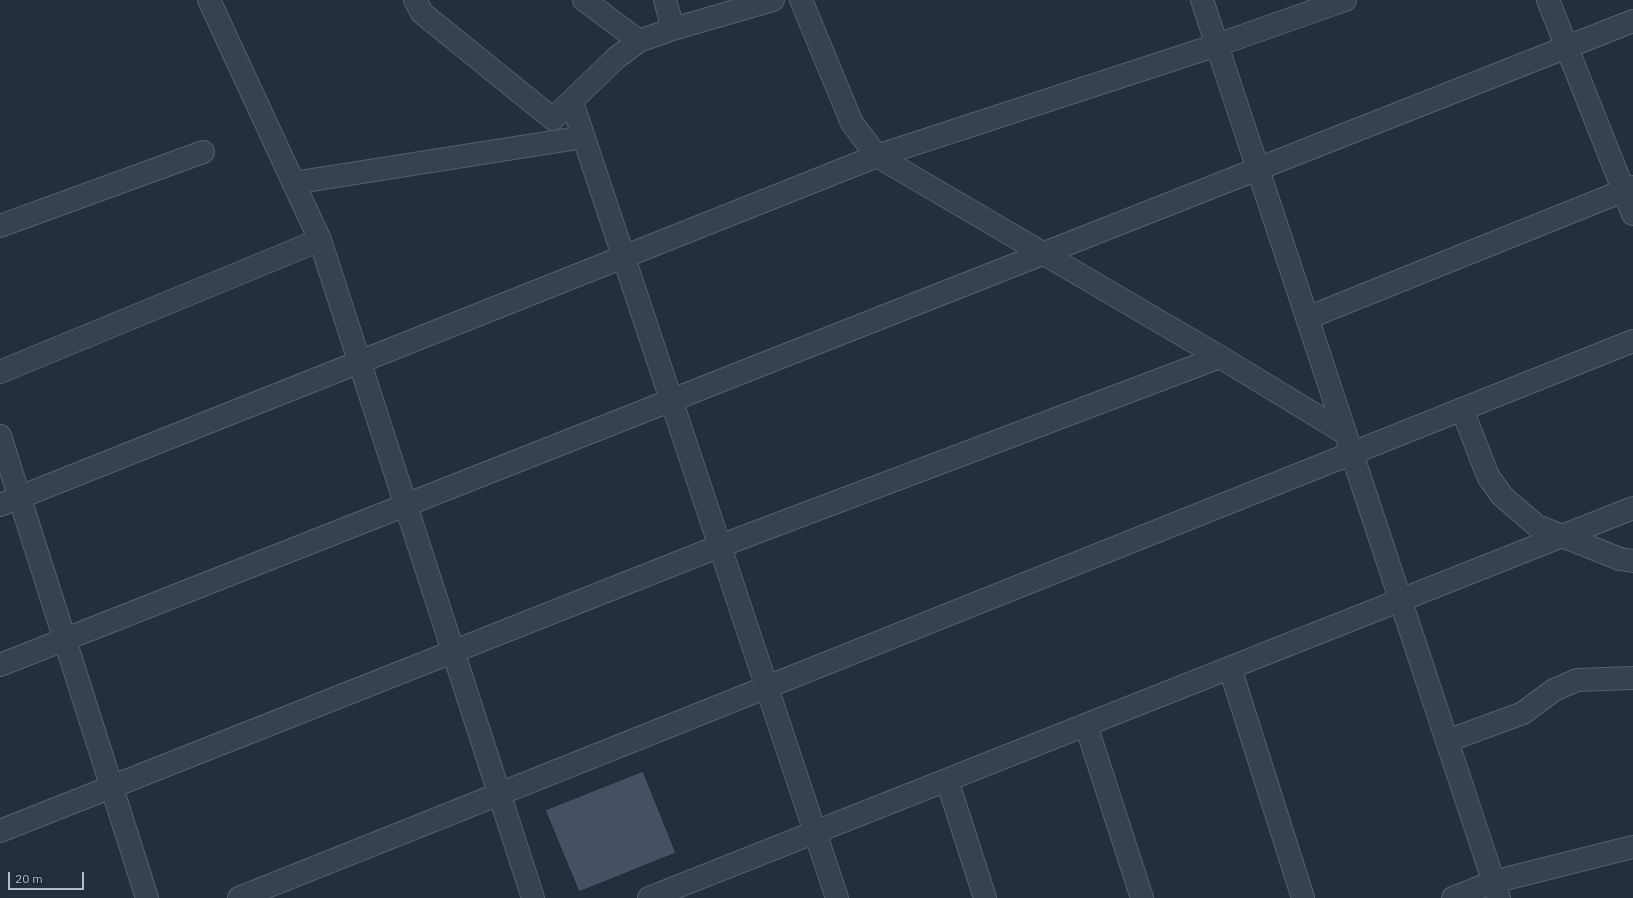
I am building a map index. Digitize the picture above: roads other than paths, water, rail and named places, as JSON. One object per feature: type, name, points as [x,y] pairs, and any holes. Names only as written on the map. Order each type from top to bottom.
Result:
[{"type":"street","points":[[209,0],[320,240],[533,898]]},
{"type":"street","points":[[415,0],[422,13],[553,119],[616,58],[639,41],[673,29],[773,0]]},
{"type":"street","points":[[584,0],[639,41]]},
{"type":"street","points":[[665,0],[673,29]]},
{"type":"street","points":[[801,0],[852,122],[877,156],[1220,357],[1345,433]]},
{"type":"street","points":[[1202,0],[1496,890]]},
{"type":"street","points":[[10,501],[624,258],[877,156],[1217,45],[1346,0]]},
{"type":"street","points":[[1548,0],[1628,189],[1633,214]]},
{"type":"street","points":[[0,665],[1633,21]]},
{"type":"street","points":[[572,102],[837,898]]},
{"type":"street","points":[[293,183],[584,136]]},
{"type":"street","points":[[0,226],[204,152]]},
{"type":"street","points":[[1307,318],[1628,189]]},
{"type":"street","points":[[0,372],[320,240]]},
{"type":"street","points":[[239,898],[1633,341]]},
{"type":"street","points":[[0,831],[720,546],[1220,357]]},
{"type":"street","points":[[1462,409],[1488,476],[1502,496],[1537,526],[1620,559],[1633,561]]},
{"type":"street","points":[[0,436],[10,501],[65,639],[147,898]]},
{"type":"street","points":[[649,898],[1633,508]]},
{"type":"street","points":[[1230,668],[1303,898]]},
{"type":"street","points":[[1446,741],[1523,712],[1554,690],[1577,680],[1633,678]]},
{"type":"street","points":[[1086,725],[1142,898]]},
{"type":"street","points":[[947,780],[985,898]]},
{"type":"street","points":[[1453,898],[1496,890],[1633,847]]}]
